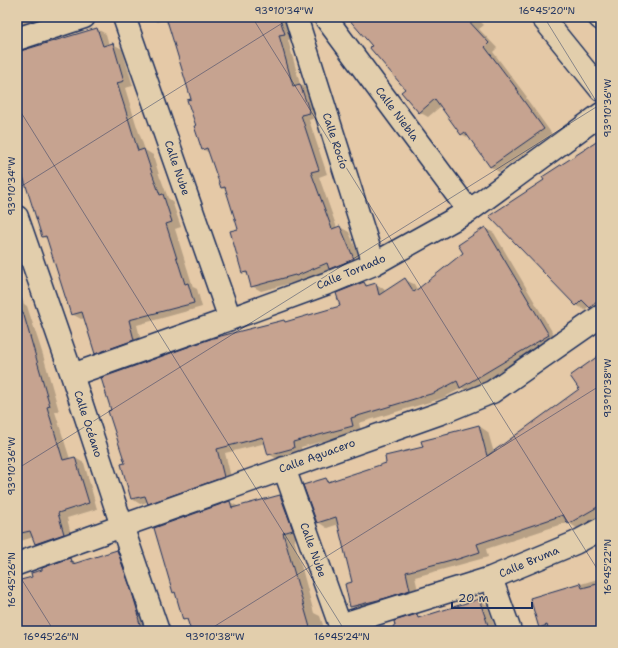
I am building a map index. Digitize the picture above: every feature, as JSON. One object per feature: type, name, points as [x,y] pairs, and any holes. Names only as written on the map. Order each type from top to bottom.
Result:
[{"type":"street","points":[[17,39],[84,17]]},
{"type":"street","name":"Calle Nube","points":[[124,17],[230,319]]},
{"type":"street","name":"Calle Rocío","points":[[296,17],[374,264]]},
{"type":"street","name":"Calle Niebla","points":[[325,17],[469,211]]},
{"type":"street","points":[[542,17],[601,90]]},
{"type":"street","name":"Calle Tornado","points":[[72,375],[328,283],[374,264],[469,211],[601,114]]},
{"type":"street","name":"Calle Océano","points":[[17,217],[158,631]]},
{"type":"street","name":"Calle Aguacero","points":[[17,564],[441,412],[492,392],[601,316]]},
{"type":"street","name":"Calle Nube","points":[[284,468],[341,628]]},
{"type":"street","name":"Calle Bruma","points":[[341,628],[491,578],[575,543],[601,529]]},
{"type":"street","points":[[491,578],[510,631]]},
{"type":"building","points":[[166,17],[279,17],[285,34],[279,35],[293,86],[300,84],[310,113],[301,115],[319,170],[311,172],[332,229],[340,226],[354,259],[329,269],[327,263],[296,276],[295,275],[251,287],[247,272],[242,273],[230,231],[238,229],[225,187],[221,188],[207,148],[202,150],[194,126],[196,126],[187,100],[191,99]]},
{"type":"building","points":[[347,17],[465,17],[489,43],[485,47],[519,92],[518,93],[544,129],[490,167],[465,132],[461,135],[435,99],[419,113],[401,92],[405,89],[369,47],[372,46]]},
{"type":"building","points":[[97,28],[103,46],[113,43],[124,81],[117,83],[138,151],[144,149],[160,195],[163,194],[172,222],[166,224],[185,284],[188,283],[194,303],[129,320],[134,340],[95,354],[82,312],[71,315],[46,236],[42,237],[17,157],[17,52]]},
{"type":"building","points":[[601,139],[601,296],[590,308],[582,300],[576,306],[489,216],[544,180],[542,177]]},
{"type":"building","points":[[485,227],[549,335],[460,388],[457,381],[434,393],[351,418],[353,426],[293,442],[294,448],[268,455],[263,437],[217,449],[224,477],[148,504],[145,496],[131,499],[121,464],[125,463],[108,411],[111,410],[101,378],[213,338],[284,320],[285,322],[340,306],[336,293],[364,282],[366,286],[376,283],[379,295],[405,278],[414,292],[463,253],[458,245]]},
{"type":"building","points":[[23,312],[50,406],[47,407],[63,460],[75,457],[89,503],[58,513],[64,534],[35,544],[30,531],[17,534],[17,313]]},
{"type":"building","points":[[601,354],[601,505],[568,524],[563,515],[477,544],[480,552],[455,560],[406,572],[410,590],[350,607],[345,584],[352,582],[336,517],[317,523],[303,485],[326,478],[328,482],[386,463],[385,456],[423,447],[421,441],[479,425],[487,456],[579,389],[570,376]]},
{"type":"building","points":[[280,495],[293,530],[283,533],[311,631],[191,631],[187,619],[183,620],[175,592],[173,593],[154,528],[230,501],[232,508]]},
{"type":"building","points":[[117,550],[131,589],[142,631],[17,631],[17,581],[32,577],[31,573],[70,558],[71,562],[73,561],[73,564]]},
{"type":"building","points":[[580,583],[582,588],[601,583],[601,631],[549,631],[547,625],[539,628],[530,598]]},
{"type":"building","points":[[479,599],[490,631],[394,631],[394,621],[417,614],[418,618]]}]
